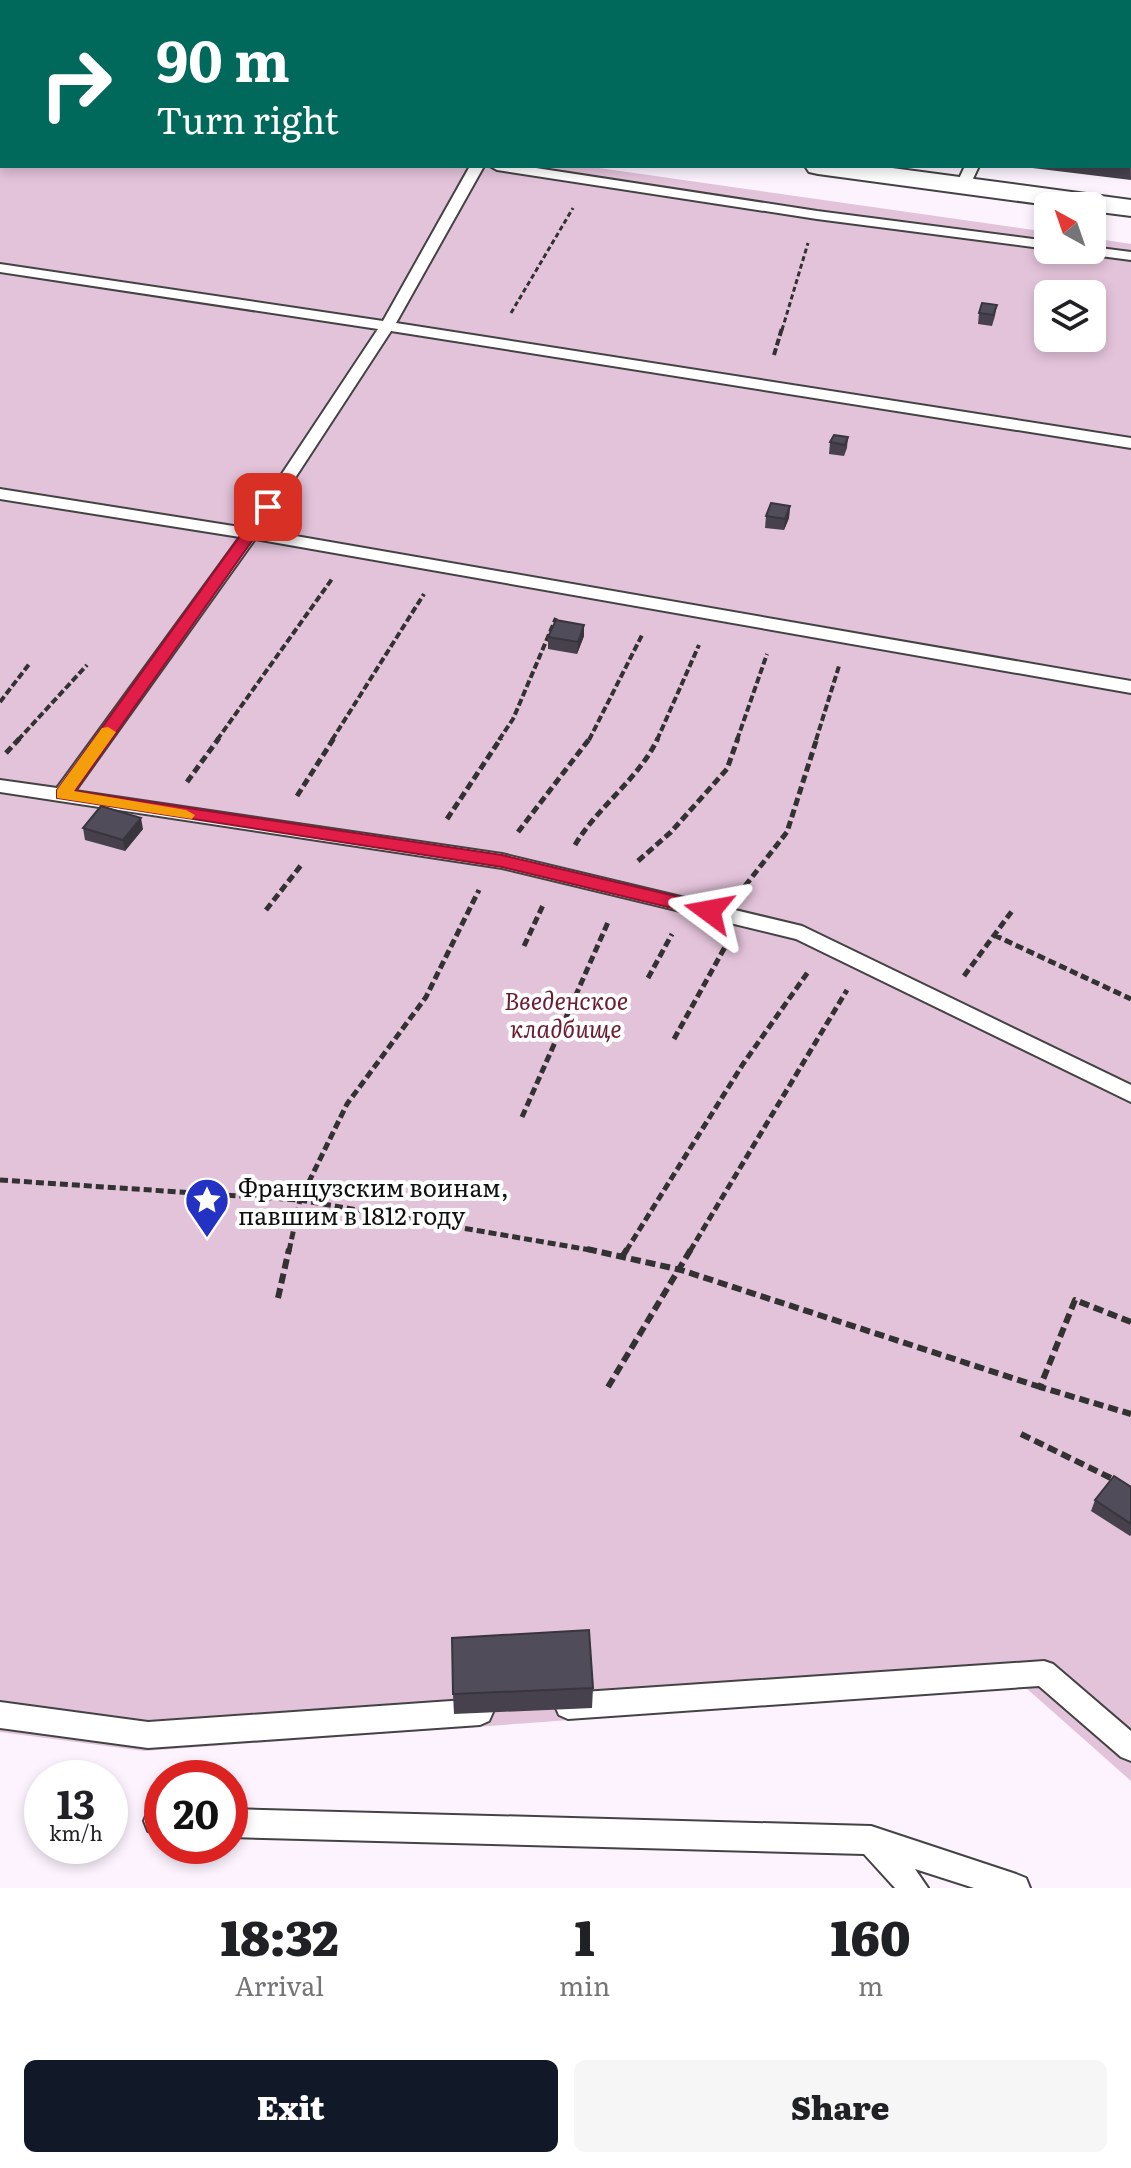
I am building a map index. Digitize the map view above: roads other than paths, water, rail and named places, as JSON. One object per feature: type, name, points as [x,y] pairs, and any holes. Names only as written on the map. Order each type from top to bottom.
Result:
[{"type":"street","points":[[848,168],[968,176],[1131,208]]},
{"type":"lane","points":[[63,794],[251,533],[388,325],[476,168]]},
{"type":"lane","points":[[508,168],[817,215],[1034,243]]},
{"type":"lane","points":[[1106,253],[1131,256]]},
{"type":"lane","points":[[0,268],[765,383],[1131,443]]},
{"type":"lane","points":[[0,494],[353,550],[1131,687]]},
{"type":"lane","points":[[0,786],[498,861],[802,933],[1131,1094]]},
{"type":"lane","points":[[541,1708],[1044,1673],[1131,1748]]},
{"type":"lane","points":[[0,1715],[148,1735],[510,1710]]},
{"type":"lane","points":[[248,1823],[871,1840],[1016,1888]]},
{"type":"lane","points":[[871,1840],[914,1888]]},
{"type":"place","name":"Французским воинам, павшим в 1812 году","points":[[207,1239]]},
{"type":"park label","name":"Введенское кладбище","points":[[566,1013]]}]
